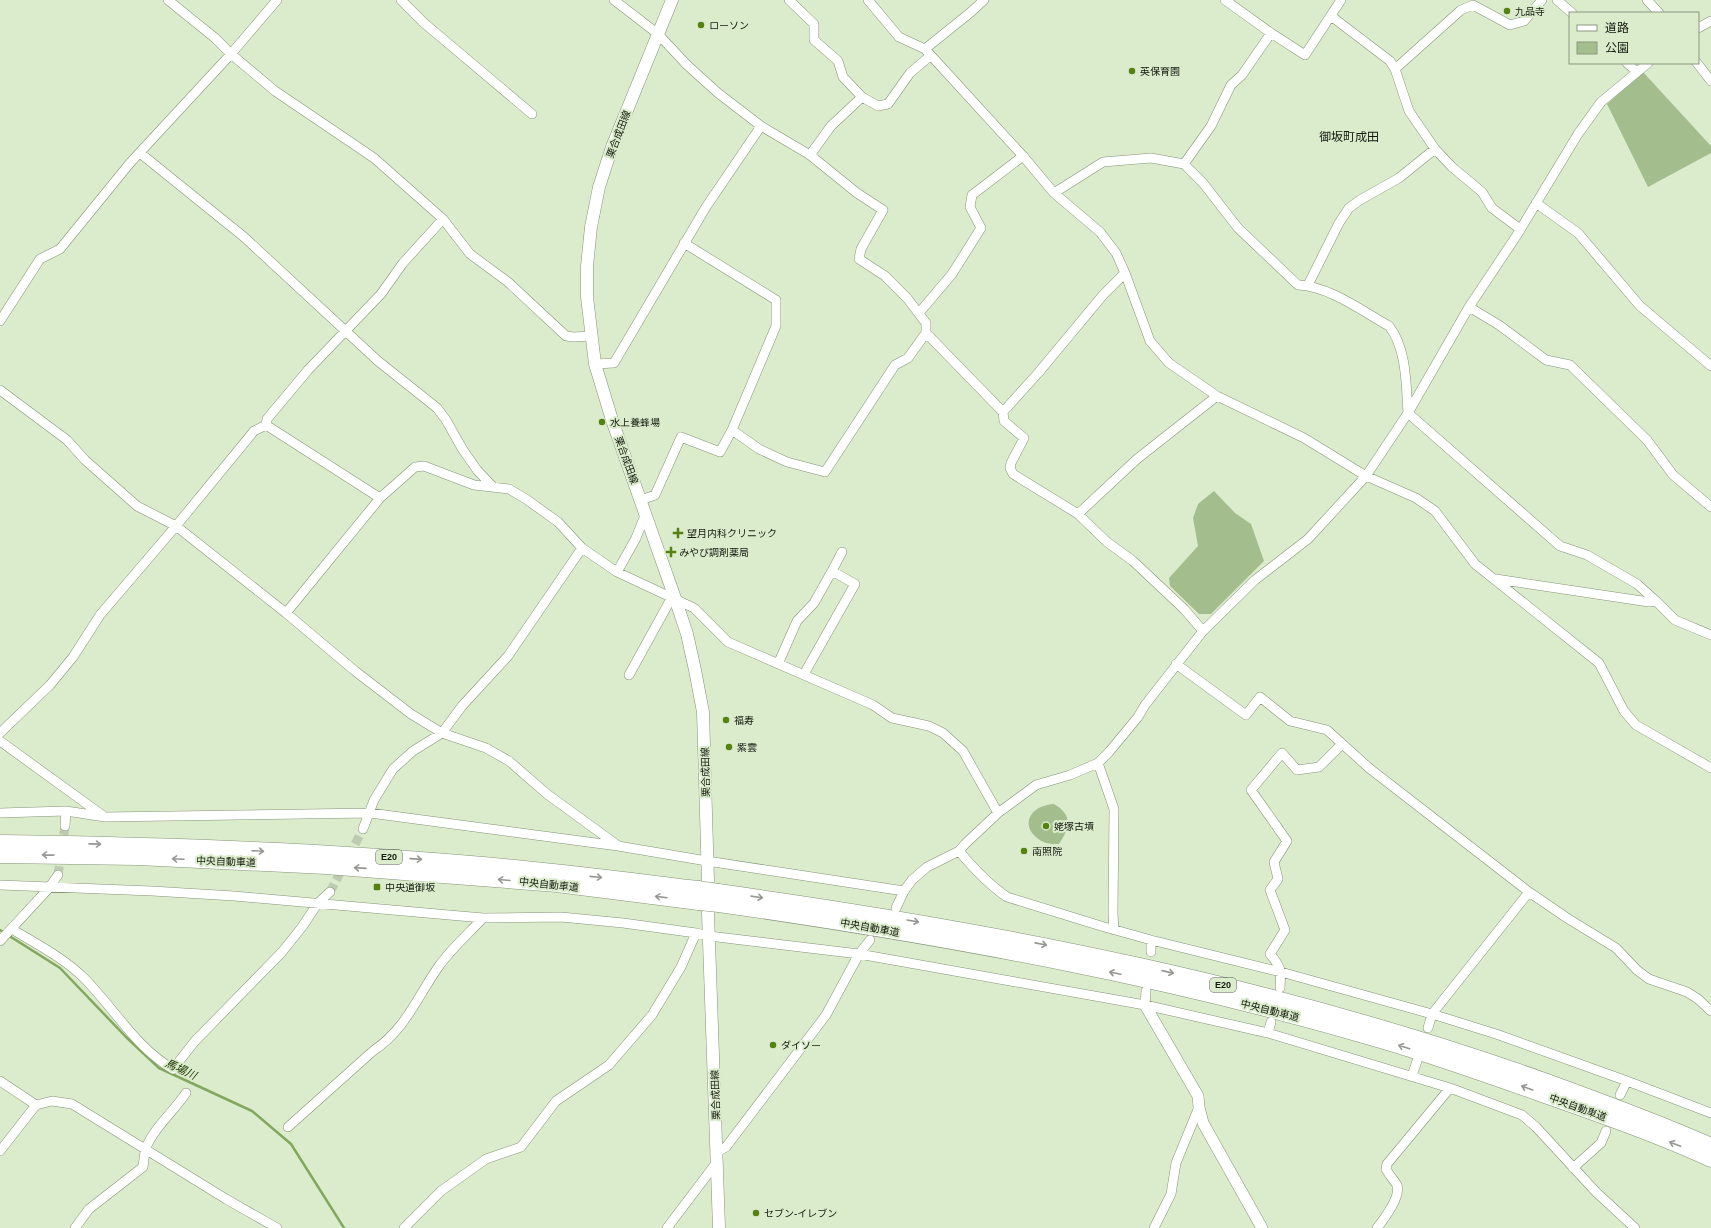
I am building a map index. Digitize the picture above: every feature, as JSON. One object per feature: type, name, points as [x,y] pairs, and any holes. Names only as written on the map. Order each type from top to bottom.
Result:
[{"type":"highway","name":"中央自動車道","points":[[0,843],[138,845],[396,858],[510,867],[708,897],[1063,962],[1171,985],[1282,1012],[1382,1040],[1479,1071],[1596,1113],[1711,1159]]},
{"type":"highway","name":"中央自動車道","points":[[0,855],[138,857],[334,866],[833,907],[1067,949],[1174,973],[1286,1001],[1385,1028],[1482,1059],[1600,1102],[1711,1146]]},
{"type":"main road","name":"栗合成田線","points":[[672,0],[612,147],[597,196],[591,226],[587,266],[587,297],[595,364],[612,420],[646,513],[687,634],[703,712],[719,1228]]},
{"type":"street","points":[[168,0],[215,38],[275,92],[374,158],[443,219],[470,254],[508,282],[566,336],[591,336]]},
{"type":"street","points":[[0,321],[40,259],[60,249],[130,163],[231,54],[277,0]]},
{"type":"street","points":[[401,0],[424,23],[532,114]]},
{"type":"street","points":[[614,0],[658,34],[687,65],[718,94],[761,126],[810,155],[857,193],[883,210],[861,249],[859,259],[885,276],[926,322],[926,333],[908,358],[895,365],[825,472],[787,462],[759,448],[732,430]]},
{"type":"street","points":[[789,0],[814,24],[814,40],[838,61],[843,77],[862,96],[878,106],[888,104],[927,52],[984,0]]},
{"type":"street","points":[[868,0],[899,37],[927,52],[1023,156],[1054,193],[1100,232],[1116,254],[1125,273],[1150,341],[1169,363],[1217,396],[1304,438],[1366,476],[1416,498],[1434,511],[1474,564],[1599,663],[1624,712],[1636,725],[1711,768]]},
{"type":"street","points":[[1225,0],[1305,55],[1341,0]]},
{"type":"street","points":[[1395,68],[1461,10],[1473,5],[1510,26],[1524,21],[1542,0]]},
{"type":"street","points":[[1557,0],[1571,12]]},
{"type":"street","points":[[1647,0],[1659,12]]},
{"type":"street","points":[[1331,16],[1390,61],[1395,68],[1409,111],[1435,149],[1452,167],[1482,192],[1492,208],[1520,229]]},
{"type":"street","points":[[1699,27],[1711,21]]},
{"type":"street","points":[[1184,164],[1211,126],[1231,85],[1242,75],[1271,33]]},
{"type":"street","points":[[1628,64],[1636,72]]},
{"type":"street","points":[[896,908],[904,891],[912,880],[928,868],[959,851],[998,813],[1036,784],[1070,775],[1098,762],[1109,752],[1138,717],[1145,705],[1203,631],[1255,580],[1308,539],[1366,476],[1408,413],[1469,307],[1520,229],[1578,134],[1602,102],[1647,64]]},
{"type":"street","points":[[1699,64],[1711,81]]},
{"type":"street","points":[[810,155],[831,126],[862,96]]},
{"type":"street","points":[[595,364],[614,363],[684,243],[761,126]]},
{"type":"street","points":[[1308,285],[1339,223],[1349,208],[1360,200],[1399,178],[1435,149]]},
{"type":"street","points":[[140,153],[244,237],[378,361],[437,408],[477,470],[493,487]]},
{"type":"street","points":[[919,313],[952,274],[981,228],[970,207],[972,195],[1023,156]]},
{"type":"street","points":[[1054,193],[1103,162],[1151,158],[1184,164],[1203,183],[1238,228],[1298,285],[1308,285],[1332,294],[1389,326],[1395,334],[1403,360],[1408,413],[1560,546],[1587,555],[1637,584],[1656,600],[1675,620],[1711,635]]},
{"type":"street","points":[[1536,203],[1578,233],[1640,306],[1711,366]]},
{"type":"street","points":[[266,425],[267,419],[308,370],[381,294],[403,263],[443,219]]},
{"type":"street","points":[[641,500],[655,495],[681,437],[720,452],[732,430],[776,326],[776,300],[684,243]]},
{"type":"street","points":[[1003,412],[1039,372],[1103,295],[1125,273]]},
{"type":"street","points":[[1469,307],[1499,325],[1546,360],[1570,365],[1647,440],[1673,475],[1711,507]]},
{"type":"street","points":[[926,333],[1003,412],[1004,421],[1024,438],[1011,463],[1010,468],[1013,474],[1078,514],[1107,542],[1133,562],[1184,609],[1203,631]]},
{"type":"street","points":[[0,390],[67,440],[85,460],[138,506],[176,526],[286,613],[361,676],[411,714],[442,733],[486,748],[509,761],[547,794],[618,846]]},
{"type":"street","points":[[1078,514],[1137,459],[1217,396]]},
{"type":"street","points":[[266,425],[380,498]]},
{"type":"street","points":[[0,733],[50,686],[73,657],[100,616],[254,431],[266,425]]},
{"type":"street","points":[[286,613],[380,498],[415,467],[424,466],[474,485],[509,489],[526,499],[558,522],[582,548],[617,572],[694,608],[728,642],[873,705],[892,718],[929,726],[943,733],[963,751],[998,813]]},
{"type":"street","points":[[617,572],[636,538],[646,513]]},
{"type":"street","points":[[363,829],[374,800],[393,769],[413,751],[442,733],[462,706],[508,656],[582,548]]},
{"type":"street","points":[[778,664],[797,621],[814,603],[842,552]]},
{"type":"street","points":[[804,674],[855,584],[832,572]]},
{"type":"street","points":[[1494,579],[1649,602],[1656,600]]},
{"type":"street","points":[[629,674],[674,599]]},
{"type":"street","points":[[1176,664],[1246,715],[1260,698],[1290,721],[1301,725],[1327,730],[1369,768],[1530,892],[1616,948],[1637,970],[1649,979],[1687,992],[1698,999],[1711,1011]]},
{"type":"street","points":[[0,741],[105,817]]},
{"type":"street","points":[[1280,988],[1281,972],[1279,964],[1270,954],[1285,930],[1270,890],[1278,879],[1274,862],[1288,841],[1251,790],[1282,753],[1297,770],[1319,767],[1342,744]]},
{"type":"street","points":[[1098,762],[1114,809],[1114,930]]},
{"type":"street","points":[[0,813],[66,811],[105,817],[370,813],[618,846],[904,891]]},
{"type":"street","points":[[65,826],[66,811]]},
{"type":"street","points":[[959,851],[980,876],[994,889],[1007,897],[1114,930],[1281,972],[1432,1014],[1496,1034],[1711,1113]]},
{"type":"street","points":[[58,875],[49,888],[6,934],[65,962],[84,978],[143,1046],[173,1070],[195,1041],[282,952],[302,927],[318,903],[330,892]]},
{"type":"street","points":[[0,885],[160,891],[318,903],[483,918],[561,917],[859,954],[1145,1005],[1268,1033],[1450,1088],[1522,1115],[1536,1127],[1596,1192],[1635,1228]]},
{"type":"street","points":[[1428,1028],[1432,1014],[1530,892]]},
{"type":"street","points":[[288,1127],[373,1051],[386,1042],[415,1006],[440,965],[483,918]]},
{"type":"street","points":[[404,1228],[440,1191],[486,1159],[521,1147],[556,1101],[609,1065],[652,1014],[681,967],[696,933]]},
{"type":"street","points":[[667,1228],[717,1157],[826,1015],[859,954],[870,940]]},
{"type":"street","points":[[1151,940],[1151,952]]},
{"type":"street","points":[[1146,991],[1145,1005],[1198,1096],[1203,1123],[1262,1228]]},
{"type":"street","points":[[1268,1033],[1271,1022]]},
{"type":"street","points":[[1412,1076],[1417,1061]]},
{"type":"street","points":[[0,1081],[36,1105]]},
{"type":"street","points":[[1620,1095],[1627,1081]]},
{"type":"street","points":[[1377,1228],[1386,1216],[1398,1193],[1397,1185],[1386,1169],[1387,1164],[1450,1088]]},
{"type":"street","points":[[75,1228],[89,1209],[143,1167],[146,1149],[152,1136],[186,1093]]},
{"type":"street","points":[[0,1151],[36,1105],[52,1101],[72,1104],[277,1228]]},
{"type":"street","points":[[1154,1228],[1171,1194],[1176,1163],[1199,1107]]},
{"type":"street","points":[[1573,1168],[1601,1143],[1606,1131]]},
{"type":"green space","points":[[1643,72],[1711,146],[1711,153],[1648,187],[1607,104]]},
{"type":"green space","points":[[1214,491],[1235,513],[1251,524],[1264,561],[1211,614],[1199,614],[1170,586],[1169,578],[1198,546],[1193,518],[1198,504]]},
{"type":"green space","points":[[1054,804],[1064,813],[1068,822],[1066,833],[1059,844],[1046,843],[1037,838],[1032,833],[1029,826],[1029,820],[1037,809]]},
{"type":"waterway","name":"馬場川","points":[[0,930],[60,968],[126,1037],[159,1068],[252,1111],[291,1144],[344,1228]]},
{"type":"tunnel","points":[[58,875],[65,826]]},
{"type":"tunnel","points":[[330,892],[363,829]]},
{"type":"place","name":"九品寺","points":[[1507,11]]},
{"type":"place","name":"ローソン","points":[[701,25]]},
{"type":"place","name":"英保育園","points":[[1132,71]]},
{"type":"place","name":"水上養蜂場","points":[[602,422]]},
{"type":"place","name":"望月内科クリニック","points":[[678,533]]},
{"type":"place","name":"みやび調剤薬局","points":[[671,552]]},
{"type":"place","name":"福寿","points":[[726,720]]},
{"type":"place","name":"紫雲","points":[[729,747]]},
{"type":"place","name":"姥塚古墳","points":[[1046,826]]},
{"type":"place","name":"南照院","points":[[1024,851]]},
{"type":"place","name":"中央道御坂","points":[[377,887]]},
{"type":"place","name":"ダイソー","points":[[773,1045]]},
{"type":"place","name":"セブン-イレブン","points":[[756,1213]]},
{"type":"district","name":"御坂町成田","points":[[1349,137]]}]
